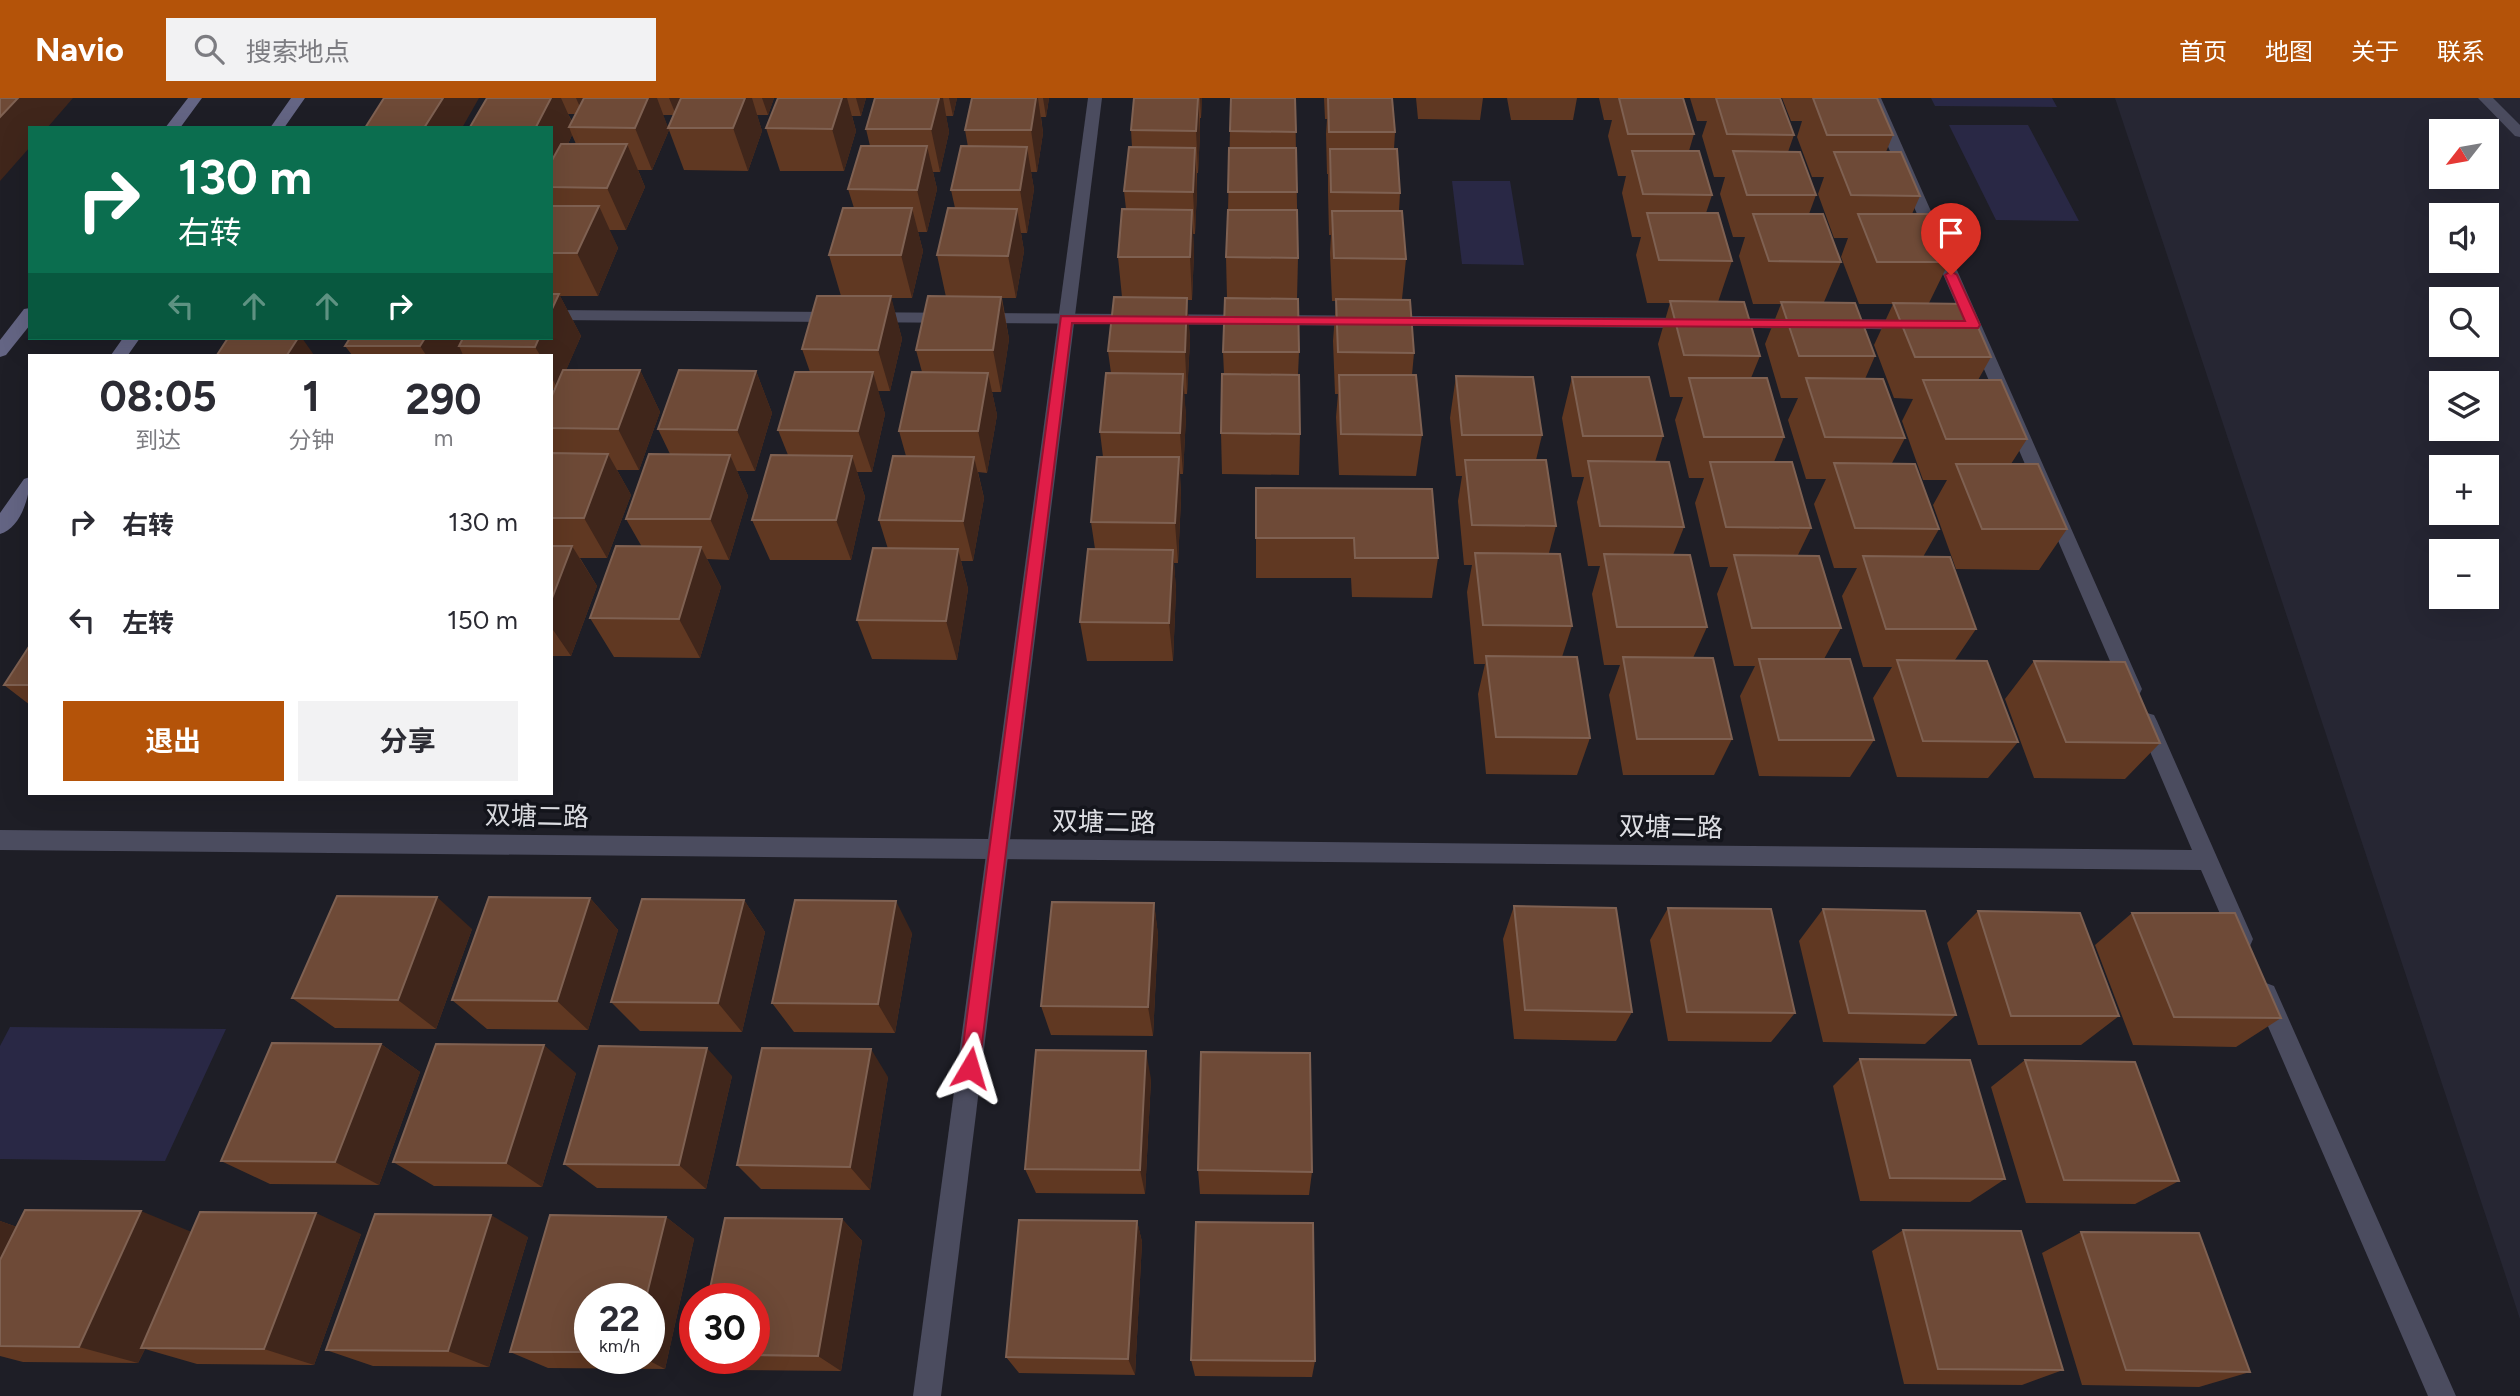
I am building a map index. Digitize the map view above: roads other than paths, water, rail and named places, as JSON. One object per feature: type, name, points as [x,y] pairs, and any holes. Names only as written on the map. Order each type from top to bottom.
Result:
[{"type":"main road","points":[[174,126],[195,98]]},
{"type":"main road","points":[[278,126],[298,98]]},
{"type":"main road","points":[[0,351],[28,316]]},
{"type":"main road","points":[[120,354],[130,340]]},
{"type":"main road","points":[[0,527],[28,487]]},
{"type":"street","points":[[927,1396],[1095,98]]},
{"type":"street","points":[[1874,98],[1966,325],[2207,860],[2442,1396]]},
{"type":"street","points":[[2485,98],[2520,133]]},
{"type":"street","points":[[553,315],[1931,325]]},
{"type":"street","name":"双塘二路","points":[[0,839],[2207,860]]}]
